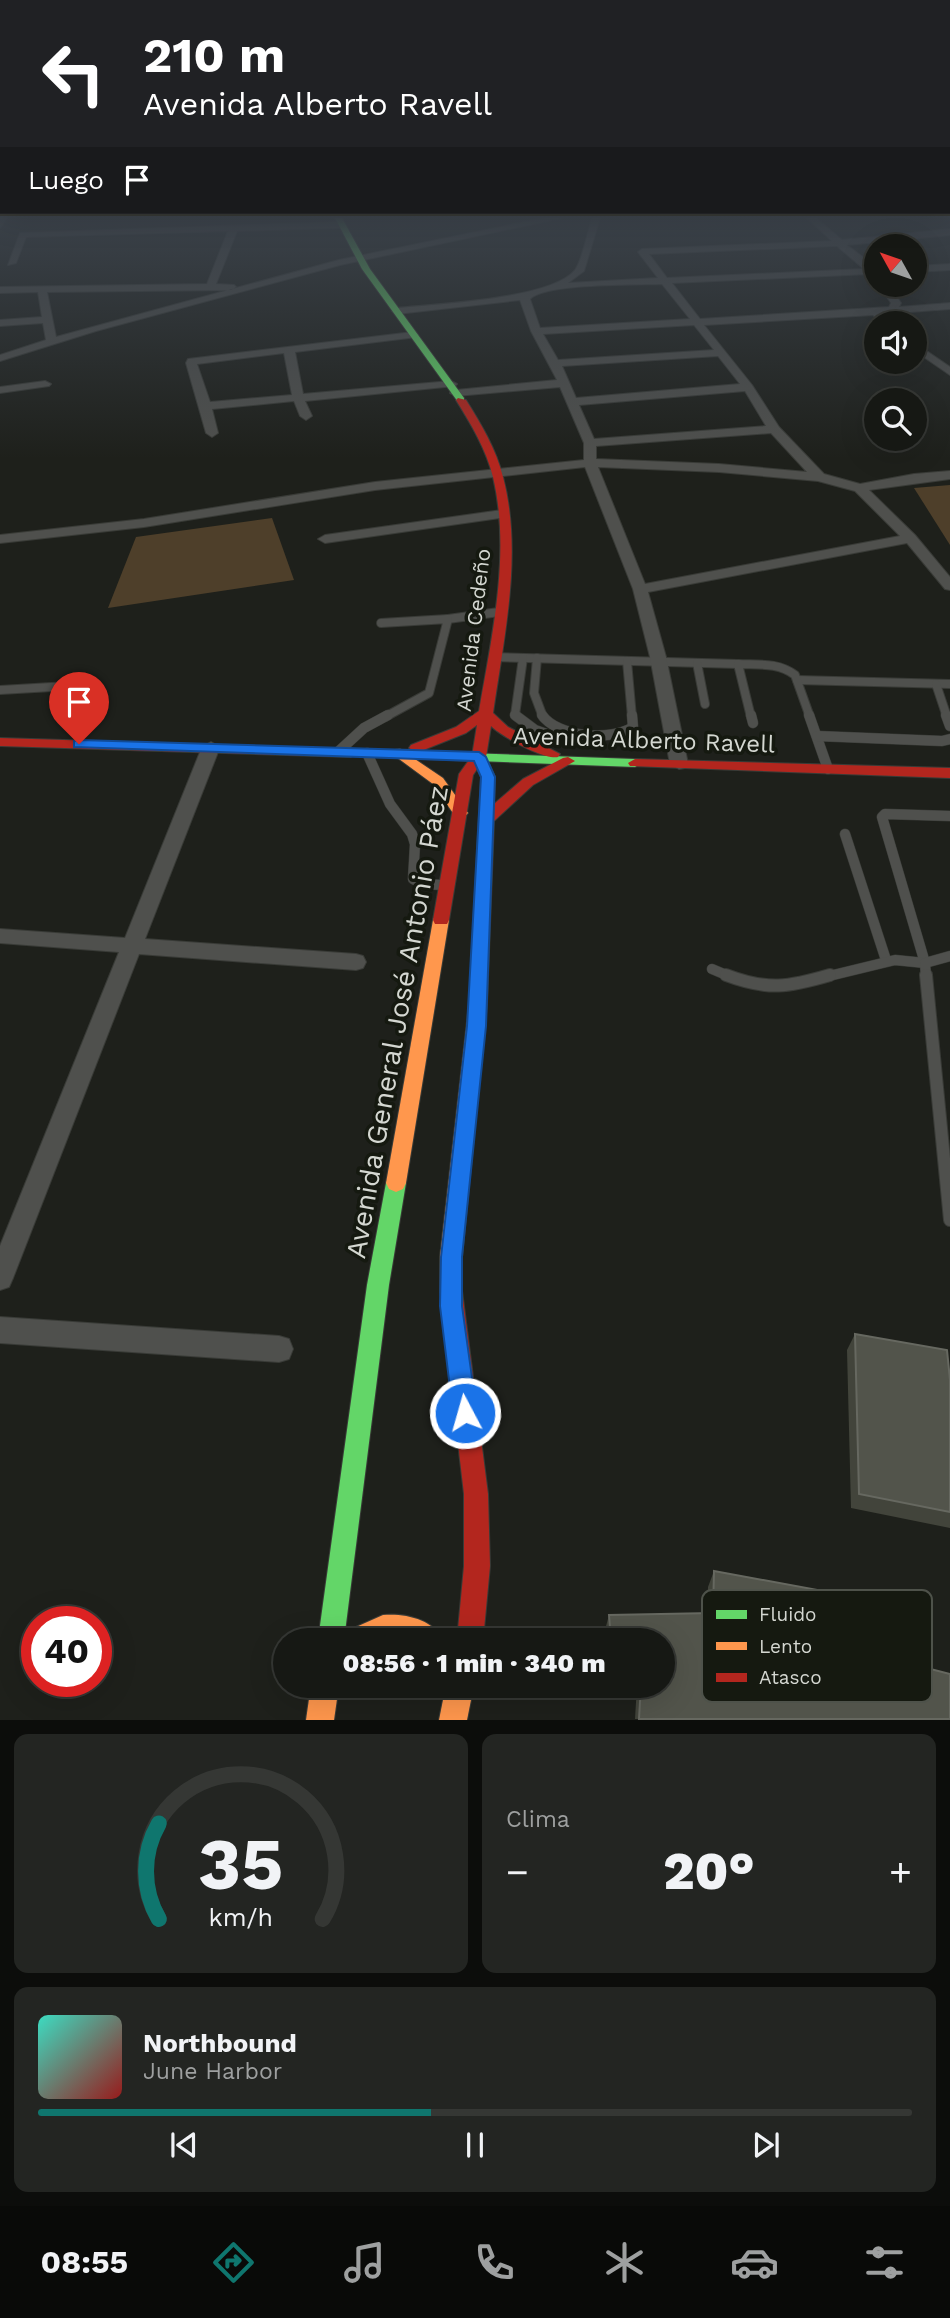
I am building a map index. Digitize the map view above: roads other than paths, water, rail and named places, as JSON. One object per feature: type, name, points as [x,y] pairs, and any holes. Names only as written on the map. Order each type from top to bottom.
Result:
[{"type":"street","points":[[43,298],[51,340]]},
{"type":"street","points":[[0,358],[51,340],[208,298]]},
{"type":"street","name":"Avenida Cedeño","points":[[388,298],[454,388],[482,438],[496,474],[506,559],[479,757]]},
{"type":"street","points":[[397,311],[507,298]]},
{"type":"street","points":[[525,298],[536,331],[555,363],[590,443],[590,463],[640,589],[659,662],[678,764]]},
{"type":"street","points":[[677,298],[748,387],[774,429],[819,477]]},
{"type":"street","points":[[893,298],[896,303],[893,310]]},
{"type":"street","points":[[884,311],[950,306]]},
{"type":"street","points":[[536,331],[864,312]]},
{"type":"street","points":[[0,323],[45,320]]},
{"type":"street","points":[[212,433],[192,361],[413,335]]},
{"type":"street","points":[[289,349],[298,397],[306,416]]},
{"type":"street","points":[[555,363],[721,353]]},
{"type":"street","points":[[927,355],[950,372]]},
{"type":"street","points":[[206,406],[298,397],[563,383]]},
{"type":"street","points":[[0,390],[45,384]]},
{"type":"street","points":[[571,402],[748,387]]},
{"type":"street","points":[[590,443],[774,429]]},
{"type":"street","points":[[0,539],[144,523],[375,486],[590,463],[719,468],[819,477],[860,488],[914,478],[950,475]]},
{"type":"street","points":[[860,488],[910,538],[950,586]]},
{"type":"street","points":[[325,539],[502,514]]},
{"type":"street","points":[[640,589],[910,538]]},
{"type":"street","points":[[400,753],[448,738],[485,713],[503,730],[530,745],[569,760]]},
{"type":"street","name":"Avenida Alberto Ravell","points":[[0,743],[339,751],[950,773]]},
{"type":"street","points":[[0,1278],[211,747]]},
{"type":"street","points":[[400,753],[438,781],[460,813]]},
{"type":"street","name":"Avenida General José Antonio Páez","points":[[333,1628],[378,1285],[466,774],[479,757],[488,777],[477,1026],[452,1257],[451,1306],[476,1494],[477,1566],[471,1628]]},
{"type":"street","points":[[486,820],[527,782],[569,760]]},
{"type":"street","points":[[0,936],[356,962]]},
{"type":"street","points":[[0,1330],[279,1349]]},
{"type":"street","points":[[382,1628],[404,1628]]},
{"type":"street","points":[[320,1720],[323,1698]]},
{"type":"street","points":[[456,1698],[457,1703]]},
{"type":"street","points":[[453,1720],[458,1698]]},
{"type":"lane","points":[[381,623],[448,619],[499,612]]},
{"type":"lane","points":[[339,751],[364,728],[429,693],[448,619]]},
{"type":"lane","points":[[493,657],[771,665],[789,669],[797,680],[828,769]]},
{"type":"lane","points":[[523,658],[515,715],[535,730],[563,740]]},
{"type":"lane","points":[[537,658],[534,692],[538,710],[545,720],[562,731],[605,734],[621,734],[633,727],[627,661]]},
{"type":"lane","points":[[697,663],[705,704]]},
{"type":"lane","points":[[738,664],[753,723]]},
{"type":"lane","points":[[797,680],[950,684]]},
{"type":"lane","points":[[936,684],[950,726]]},
{"type":"lane","points":[[0,690],[69,686]]},
{"type":"lane","points":[[817,736],[942,741],[950,739]]},
{"type":"lane","points":[[367,752],[390,804],[412,834],[415,844],[413,879],[422,884],[447,885]]},
{"type":"lane","points":[[950,816],[885,814],[882,817],[925,963],[950,1220]]},
{"type":"lane","points":[[845,834],[886,960]]},
{"type":"lane","points":[[712,969],[738,979],[784,987],[886,960],[919,960],[925,963],[950,956]]}]
